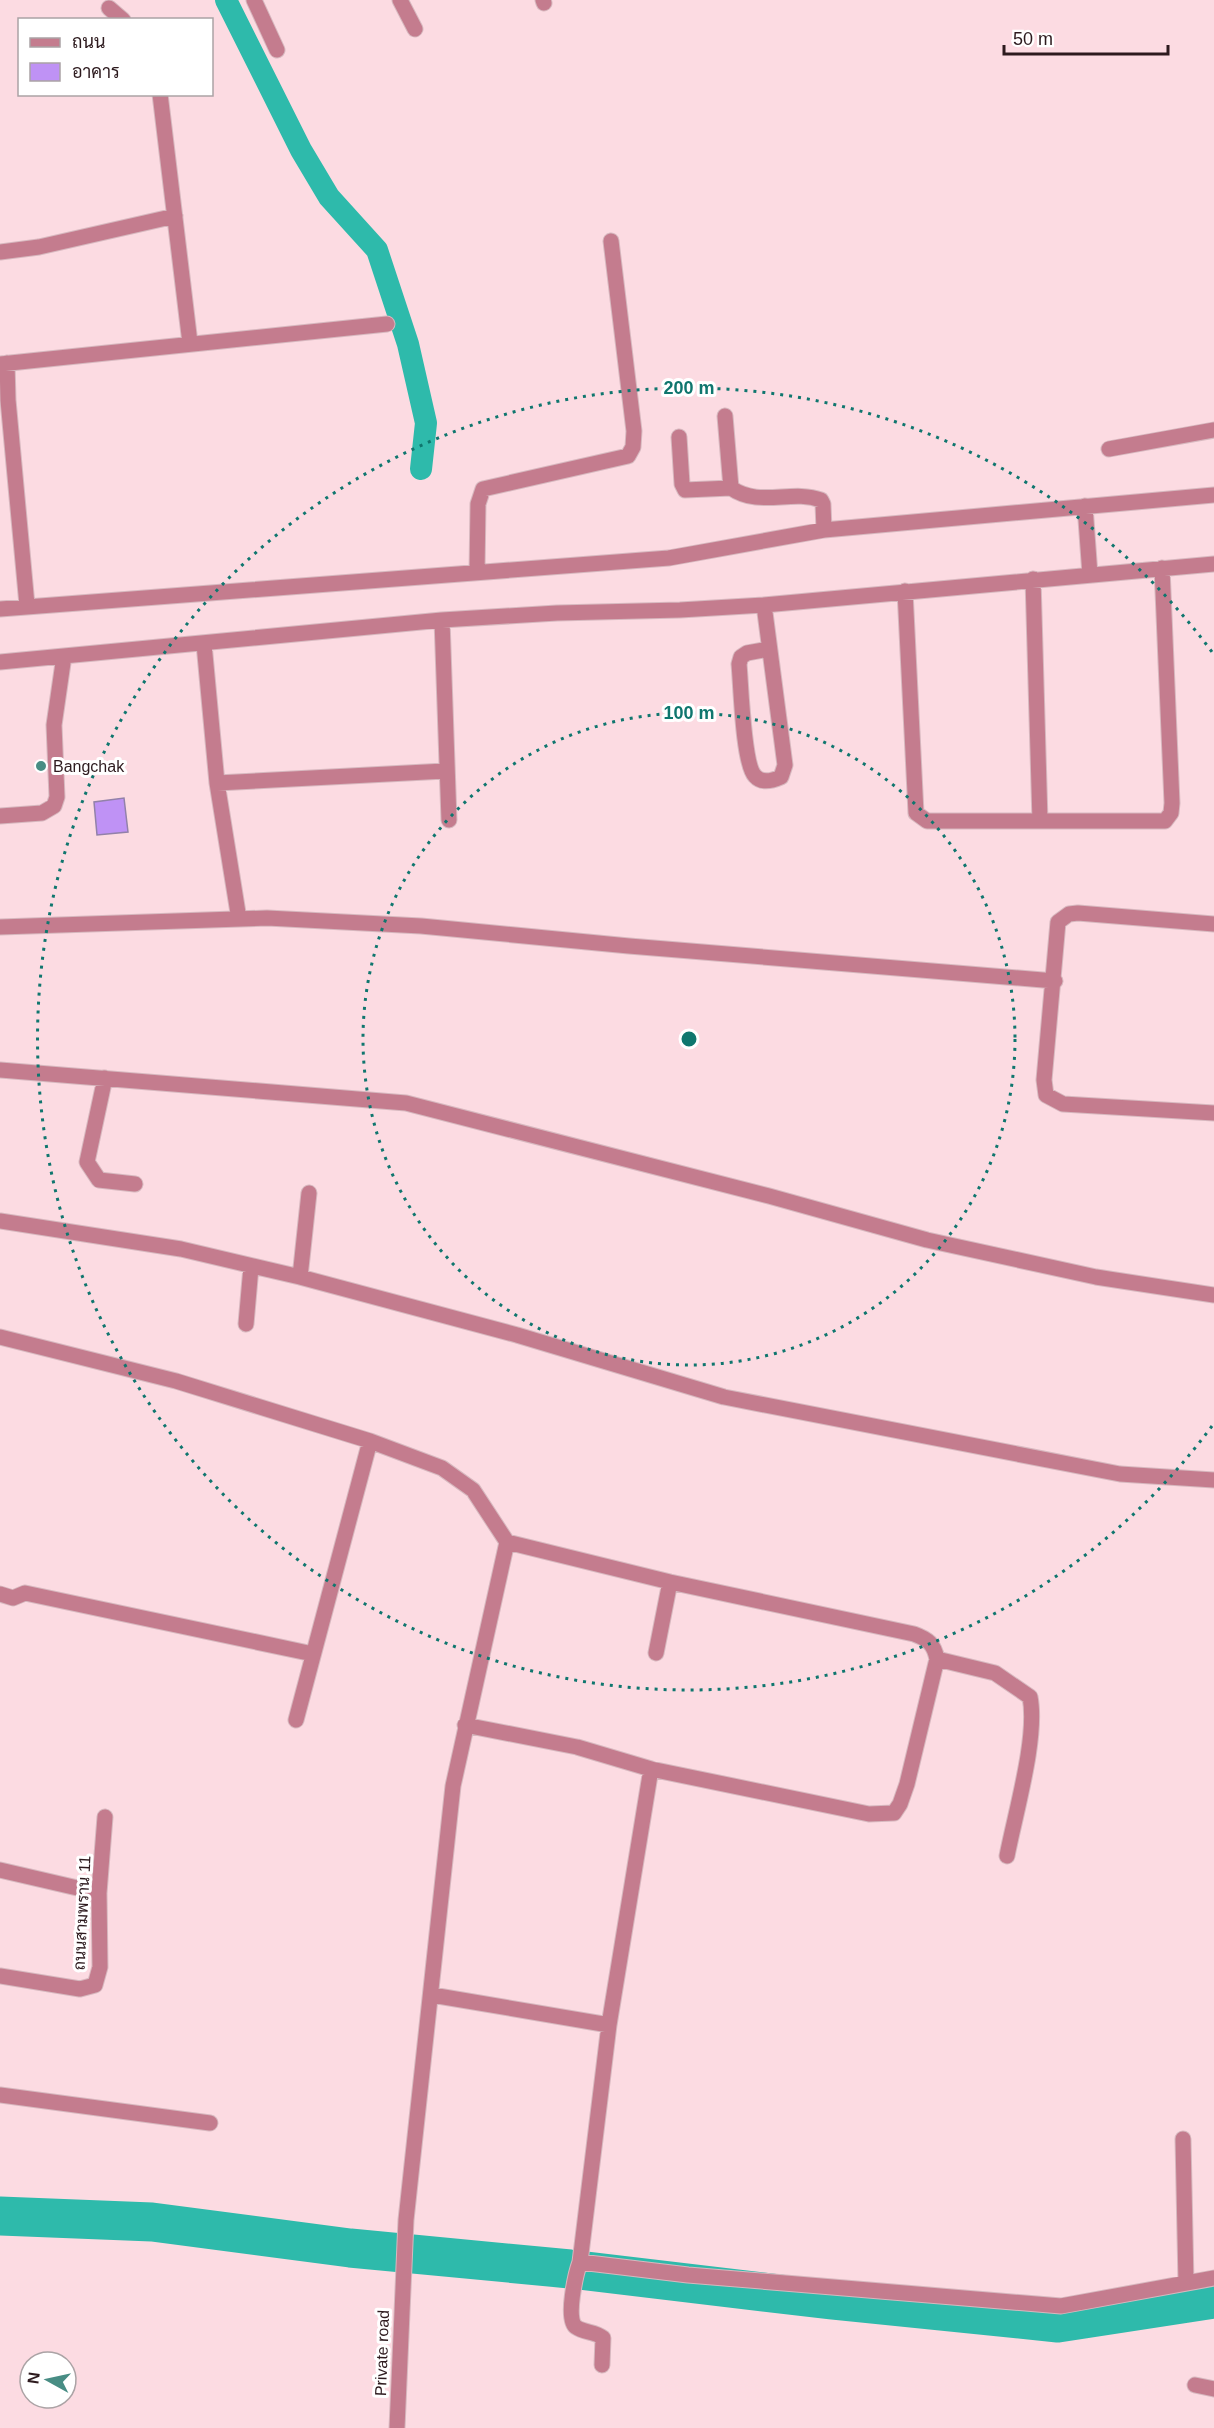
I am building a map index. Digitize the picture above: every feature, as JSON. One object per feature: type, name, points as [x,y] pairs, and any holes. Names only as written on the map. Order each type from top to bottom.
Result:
[{"type":"street","points":[[254,0],[277,50]]},
{"type":"street","points":[[400,0],[415,29]]},
{"type":"street","points":[[109,8],[121,18]]},
{"type":"street","points":[[160,96],[190,343]]},
{"type":"street","points":[[0,252],[39,247],[175,216]]},
{"type":"street","points":[[477,572],[478,504],[483,489],[628,456],[633,447],[634,431],[611,241]]},
{"type":"street","points":[[27,606],[4,363],[387,324]]},
{"type":"street","points":[[725,416],[731,488]]},
{"type":"street","points":[[1109,449],[1214,430]]},
{"type":"street","points":[[679,437],[682,484],[685,490],[731,488],[743,495],[761,499],[808,497],[821,500],[824,530]]},
{"type":"street","points":[[0,609],[669,558],[824,530],[1214,495]]},
{"type":"street","points":[[1085,506],[1090,574]]},
{"type":"street","points":[[0,662],[442,620],[764,605],[1214,564]]},
{"type":"street","points":[[905,591],[916,813],[927,820],[935,821],[1166,821],[1169,818],[1172,803],[1162,568]]},
{"type":"street","points":[[1033,579],[1040,821]]},
{"type":"street","points":[[764,605],[785,765],[781,777],[768,782],[758,779],[751,771],[743,723],[739,664],[741,657],[747,653],[769,649]]},
{"type":"street","points":[[442,620],[448,820]]},
{"type":"street","points":[[204,644],[217,783],[239,919]]},
{"type":"street","points":[[0,816],[42,813],[54,806],[57,797],[54,725],[64,656]]},
{"type":"street","points":[[217,783],[445,771]]},
{"type":"street","points":[[1214,924],[1069,914],[1058,922],[1044,1080],[1046,1095],[1063,1104],[1214,1113]]},
{"type":"street","points":[[0,927],[239,919],[421,926],[629,946],[1054,981]]},
{"type":"street","points":[[0,1070],[406,1103],[758,1193],[927,1240],[1096,1277],[1214,1295]]},
{"type":"street","points":[[105,1078],[87,1162],[99,1180],[135,1184]]},
{"type":"street","points":[[300,1277],[309,1193]]},
{"type":"street","points":[[0,1221],[181,1249],[300,1277],[517,1335],[724,1397],[1120,1474],[1214,1480]]},
{"type":"street","points":[[246,1324],[251,1267]]},
{"type":"street","points":[[0,1337],[176,1381],[370,1440],[456,1476],[472,1490],[507,1542],[670,1582],[914,1634],[927,1638],[935,1647],[937,1659],[907,1784],[894,1813],[869,1814],[651,1769],[577,1747],[465,1725]]},
{"type":"street","points":[[296,1720],[370,1440]]},
{"type":"street","name":"Private road","points":[[398,2428],[406,2220],[453,1786],[507,1542]]},
{"type":"street","points":[[656,1653],[670,1582]]},
{"type":"street","points":[[0,1594],[13,1598],[25,1593],[313,1654]]},
{"type":"street","points":[[937,1659],[995,1673],[1030,1697],[1034,1715],[1007,1856]]},
{"type":"street","points":[[602,2366],[603,2338],[576,2327],[573,2323],[572,2298],[579,2264],[609,2025],[651,1769]]},
{"type":"street","name":"ถนนสามพราน 11","points":[[0,1976],[80,1989],[95,1985],[100,1967],[99,1893],[105,1817]]},
{"type":"street","points":[[0,1870],[99,1893]]},
{"type":"street","points":[[432,1995],[609,2025]]},
{"type":"street","points":[[0,2095],[210,2123]]},
{"type":"street","points":[[1183,2139],[1186,2283]]},
{"type":"street","points":[[579,2264],[1061,2306],[1214,2278]]},
{"type":"street","points":[[1195,2385],[1214,2389]]},
{"type":"building","points":[[124,798],[128,832],[97,835],[94,802]]},
{"type":"waterway","points":[[226,0],[301,150],[329,197],[377,250],[408,344],[426,423],[421,469]]},
{"type":"waterway","points":[[0,2216],[152,2222],[350,2248],[570,2269],[831,2300],[1058,2323],[1214,2299]]},
{"type":"place","name":"Bangchak","points":[[41,766]]}]
